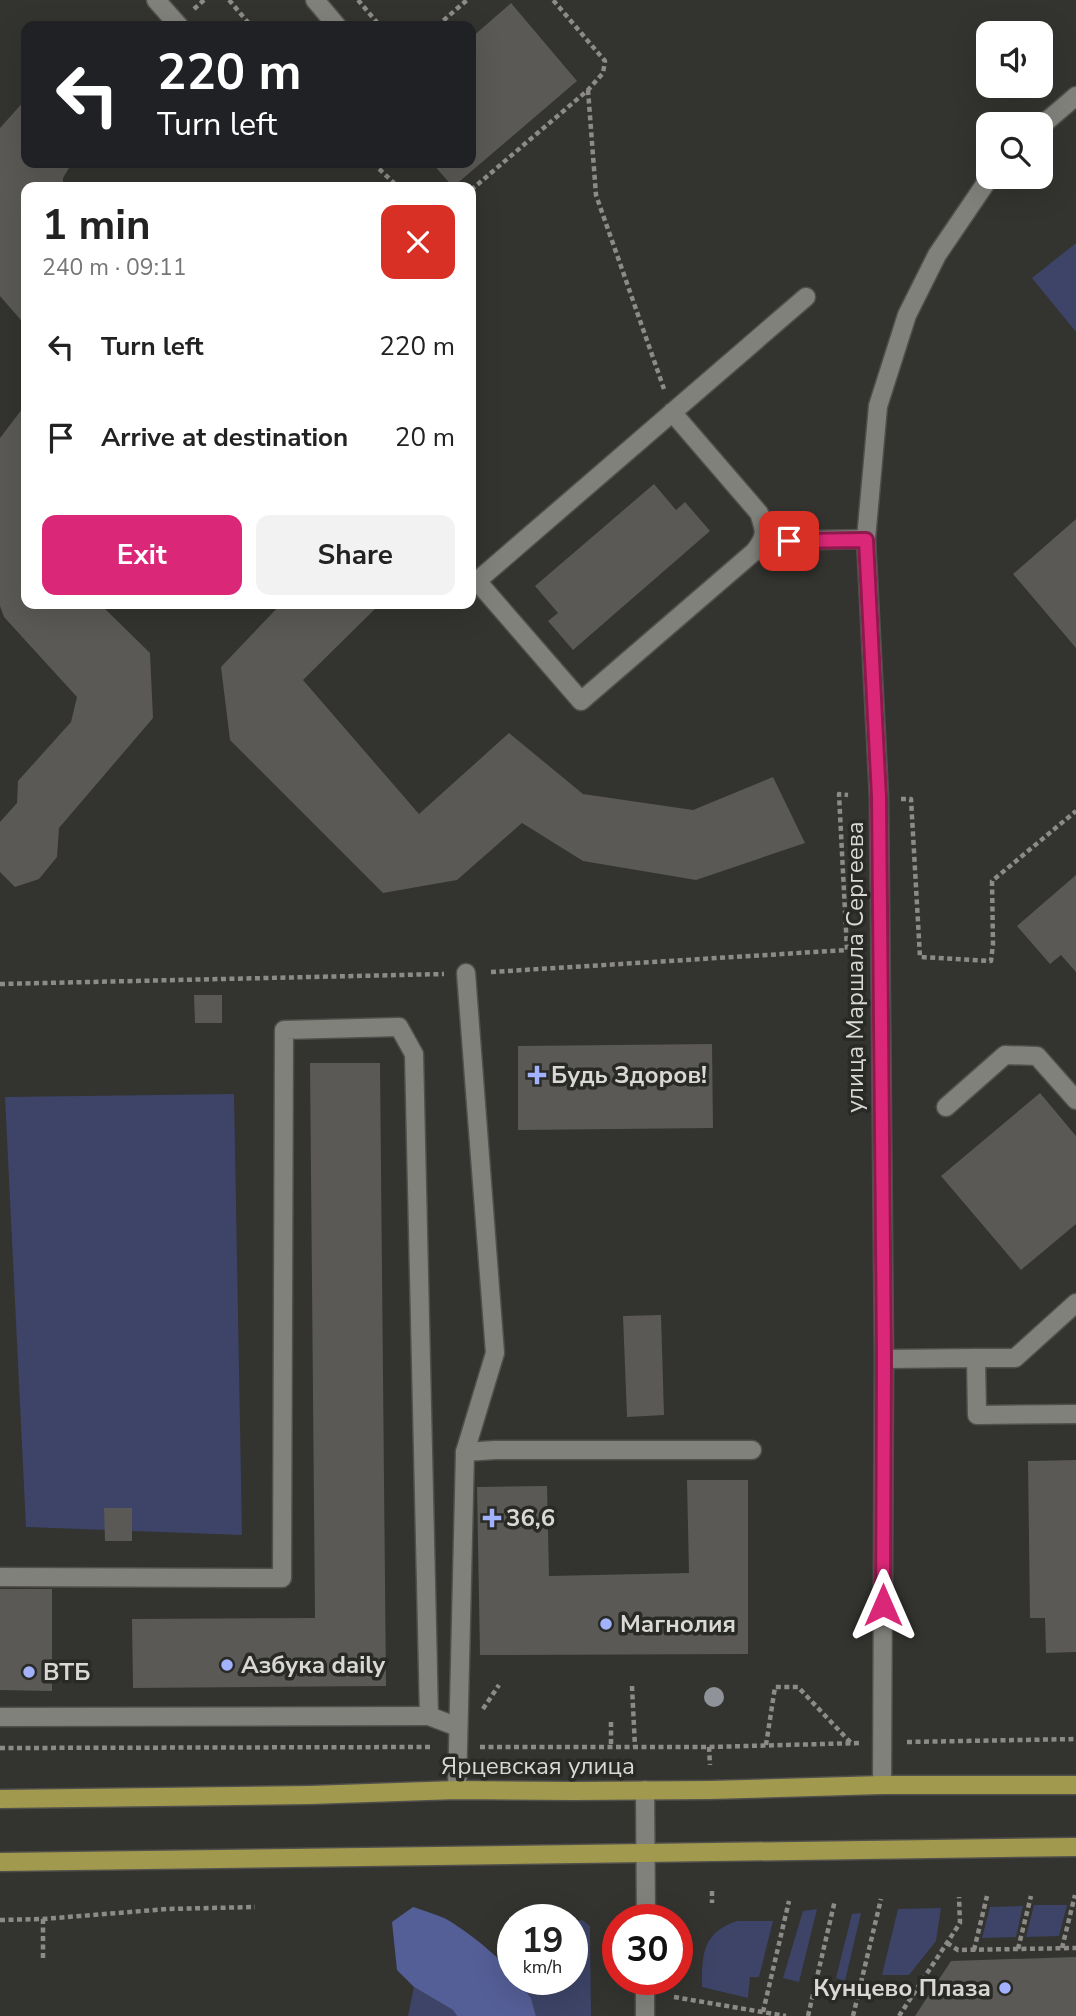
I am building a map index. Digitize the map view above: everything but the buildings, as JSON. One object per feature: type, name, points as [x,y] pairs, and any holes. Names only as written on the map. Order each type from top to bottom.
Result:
[{"type":"main road","name":"Ярцевская улица","points":[[0,1799],[310,1795],[457,1790],[1076,1785]]},
{"type":"main road","points":[[0,1862],[1076,1847]]},
{"type":"street","points":[[156,0],[175,21]]},
{"type":"street","points":[[315,0],[333,21]]},
{"type":"street","points":[[1053,116],[1076,96]]},
{"type":"street","name":"улица Маршала Сергеева","points":[[882,1785],[884,1359],[879,797],[866,540],[878,406],[906,315],[937,255],[982,189]]},
{"type":"street","points":[[672,412],[759,513],[765,530],[763,541],[755,551],[581,701],[477,581],[672,412],[806,297]]},
{"type":"street","points":[[763,541],[866,540]]},
{"type":"street","points":[[457,1790],[465,1452],[495,1353],[466,973]]},
{"type":"street","points":[[0,1577],[282,1578],[284,1030],[399,1027],[414,1054],[429,1716]]},
{"type":"street","points":[[946,1107],[1005,1055],[1037,1056],[1076,1100]]},
{"type":"street","points":[[884,1359],[1015,1358],[1076,1303]]},
{"type":"street","points":[[976,1358],[977,1415],[1076,1414]]},
{"type":"street","points":[[465,1452],[752,1450]]},
{"type":"street","points":[[0,1717],[429,1716],[458,1727]]},
{"type":"street","points":[[645,1790],[646,1904]]},
{"type":"street","points":[[645,1995],[645,2016]]},
{"type":"path","points":[[229,0],[247,21]]},
{"type":"path","points":[[358,0],[376,21]]},
{"type":"path","points":[[443,21],[467,0]]},
{"type":"path","points":[[476,187],[588,90],[603,73],[605,61],[553,0]]},
{"type":"path","points":[[588,90],[596,195],[672,412]]},
{"type":"path","points":[[378,168],[393,182]]},
{"type":"path","points":[[0,984],[466,973],[847,950],[839,794],[848,795]]},
{"type":"path","points":[[911,799],[920,957],[991,961],[992,881],[1076,811]]},
{"type":"path","points":[[632,1686],[635,1747]]},
{"type":"path","points":[[766,1745],[775,1688],[798,1687],[852,1743]]},
{"type":"path","points":[[611,1722],[611,1747]]},
{"type":"path","points":[[0,1748],[709,1747],[1076,1739]]},
{"type":"path","points":[[709,1747],[709,1765]]},
{"type":"path","points":[[712,1891],[712,1903]]},
{"type":"path","points":[[1062,1948],[1075,1895]]},
{"type":"path","points":[[974,1950],[987,1896]]},
{"type":"path","points":[[1018,1949],[1031,1896]]},
{"type":"path","points":[[899,2016],[960,1923],[959,1897]]},
{"type":"path","points":[[853,2016],[881,1899]]},
{"type":"path","points":[[808,2016],[835,1900]]},
{"type":"path","points":[[763,2012],[789,1901]]},
{"type":"path","points":[[0,1920],[167,1909],[255,1907]]},
{"type":"path","points":[[43,1919],[43,1959]]},
{"type":"path","points":[[947,1943],[958,1951],[1076,1948]]},
{"type":"path","points":[[674,1997],[786,2016]]},
{"type":"shaded area","points":[[1076,243],[1076,332],[1032,278]]},
{"type":"shaded area","points":[[234,1094],[242,1535],[26,1527],[5,1097]]},
{"type":"shaded area","points":[[1034,1905],[1067,1905],[1059,1936],[1026,1937]]},
{"type":"shaded area","points":[[1023,1906],[1016,1937],[982,1938],[990,1907]]},
{"type":"shaded area","points":[[413,1907],[451,1922],[497,1958],[497,1995],[529,1995],[536,2016],[457,2016],[453,2010],[414,1987],[397,1970],[392,1922]]},
{"type":"shaded area","points":[[941,1908],[936,1941],[909,1975],[882,1975],[898,1909]]},
{"type":"shaded area","points":[[817,1909],[799,1982],[783,1978],[803,1911]]},
{"type":"shaded area","points":[[861,1913],[845,1981],[836,1978],[852,1914]]},
{"type":"shaded area","points":[[737,1921],[773,1921],[759,1977],[750,1977],[748,1998],[702,1987],[706,1946],[717,1932]]},
{"type":"shaded area","points":[[588,1924],[590,1926],[591,2016],[536,2016],[529,1995],[588,1995]]},
{"type":"shaded area","points":[[414,1987],[453,2010],[457,2016],[408,2016]]},
{"type":"place","name":"Будь Здоров!","points":[[537,1075]]},
{"type":"place","name":"36,6","points":[[492,1518]]},
{"type":"place","name":"Магнолия","points":[[606,1624]]},
{"type":"place","name":"Азбука daily","points":[[227,1665]]},
{"type":"place","name":"ВТБ","points":[[29,1672]]},
{"type":"place","name":"Кунцево Плаза","points":[[1005,1988]]},
{"type":"route","points":[[789,541],[866,540],[879,797],[884,1359],[883,1605]]}]
